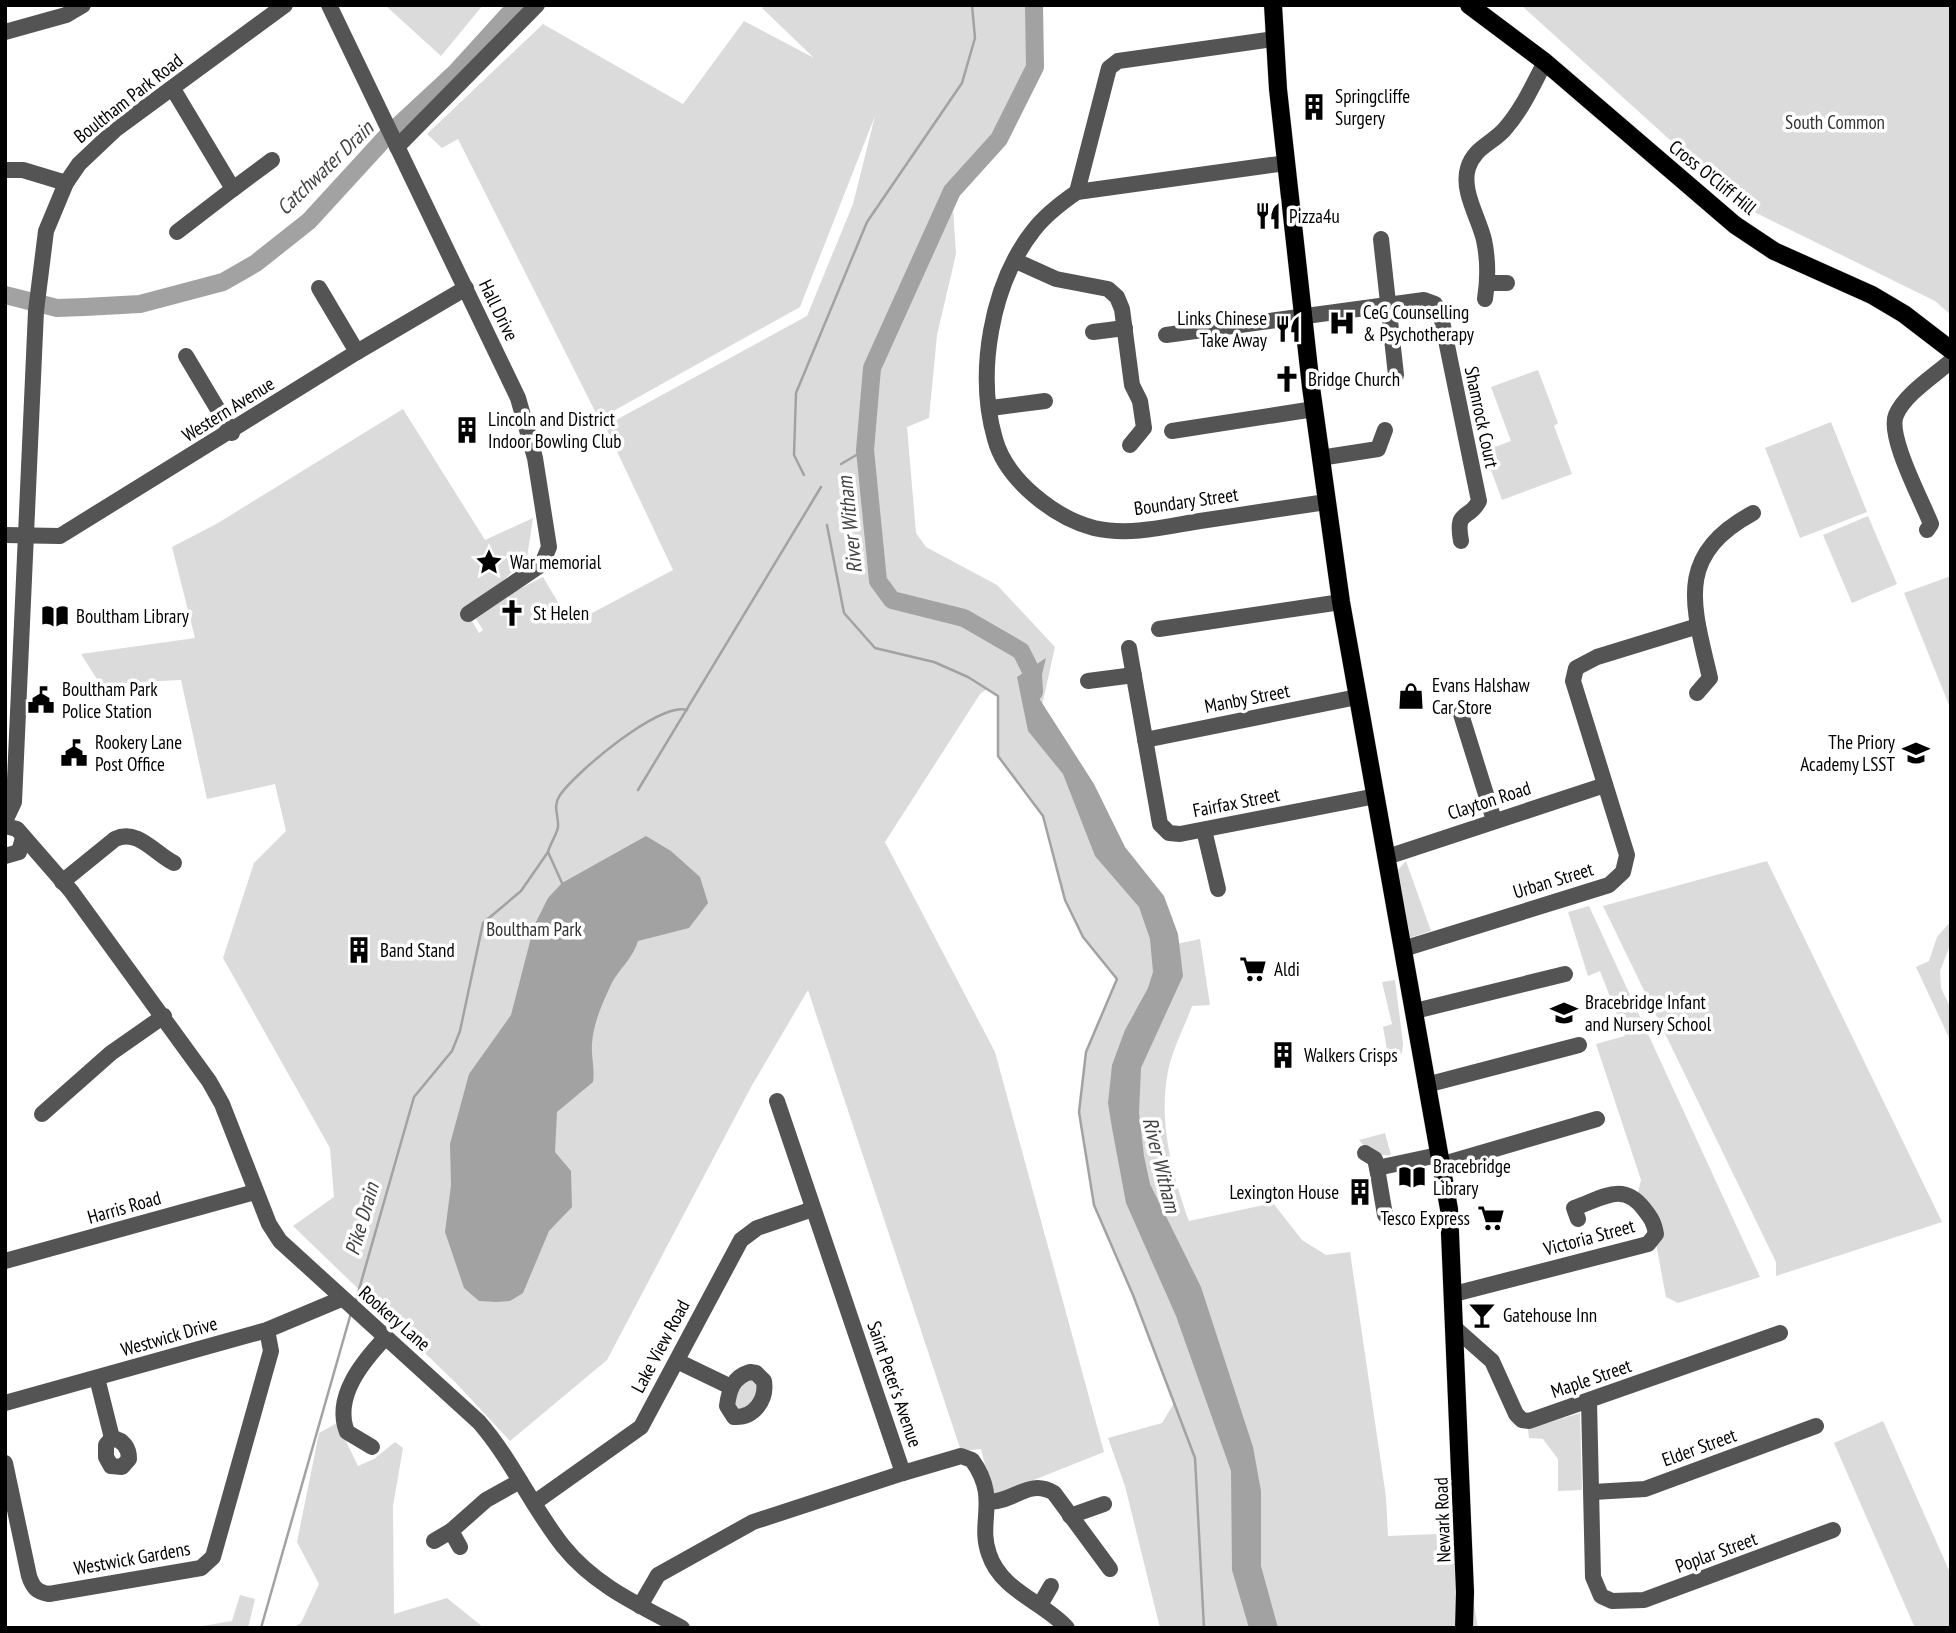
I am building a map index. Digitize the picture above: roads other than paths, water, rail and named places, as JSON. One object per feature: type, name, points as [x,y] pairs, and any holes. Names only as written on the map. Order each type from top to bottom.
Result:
[{"type":"main road","name":"Newark Road","points":[[1273,5],[1273,39],[1286,163],[1326,502],[1357,697],[1449,1209],[1457,1329],[1464,1628]]},
{"type":"main road","name":"Cross O'Cliff Hill","points":[[1469,5],[1545,62],[1735,225],[1774,251],[1872,295],[1904,314],[1951,350]]},
{"type":"street","points":[[5,32],[66,15],[83,5]]},
{"type":"street","name":"Boultham Park Road","points":[[13,828],[37,303],[46,231],[66,183],[92,150],[285,5]]},
{"type":"street","name":"Hall Drive","points":[[329,5],[518,398],[528,426],[549,547],[542,564],[468,614]]},
{"type":"street","points":[[393,138],[537,5]]},
{"type":"street","points":[[1273,39],[1118,61],[1109,68],[1077,192],[1286,163]]},
{"type":"street","points":[[1507,283],[1486,291],[1484,242],[1467,190],[1467,170],[1476,151],[1502,132],[1522,106],[1545,62]]},
{"type":"street","points":[[173,89],[233,189]]},
{"type":"street","points":[[177,232],[272,160]]},
{"type":"street","points":[[5,170],[23,170],[66,183]]},
{"type":"street","name":"Boundary Street","points":[[1077,192],[1057,206],[1032,232],[999,296],[989,338],[990,408],[995,440],[1017,477],[1045,506],[1068,519],[1096,528],[1133,531],[1326,502]]},
{"type":"street","points":[[1381,239],[1396,375]]},
{"type":"street","points":[[1016,261],[1056,279],[1108,289],[1118,297],[1132,385],[1140,401],[1144,428],[1130,445]]},
{"type":"street","points":[[319,288],[357,352]]},
{"type":"street","name":"Western Avenue","points":[[5,535],[60,536],[232,433],[357,352],[466,288]]},
{"type":"street","name":"Shamrock Court","points":[[1389,305],[1424,300],[1435,304],[1441,316],[1479,500],[1476,506],[1462,514],[1458,524],[1461,541]]},
{"type":"street","points":[[1166,335],[1389,305]]},
{"type":"street","points":[[1093,332],[1125,328]]},
{"type":"street","points":[[186,356],[232,433]]},
{"type":"street","points":[[1927,530],[1931,524],[1894,434],[1895,418],[1901,406],[1951,360]]},
{"type":"street","points":[[990,408],[1045,401]]},
{"type":"street","points":[[1144,428],[1166,432],[1314,408]]},
{"type":"street","points":[[1320,458],[1380,455],[1385,430]]},
{"type":"street","points":[[1697,693],[1710,678],[1698,626],[1693,588],[1699,563],[1732,524],[1753,513]]},
{"type":"street","points":[[1159,629],[1341,602]]},
{"type":"street","name":"Urban Street","points":[[1403,949],[1609,884],[1623,872],[1627,855],[1573,681],[1576,668],[1597,657],[1698,626]]},
{"type":"street","name":"Fairfax Street","points":[[1129,648],[1160,824],[1169,833],[1205,830],[1376,796]]},
{"type":"street","points":[[1088,681],[1134,675]]},
{"type":"street","name":"Manby Street","points":[[1145,740],[1357,697]]},
{"type":"street","points":[[1460,711],[1494,820]]},
{"type":"street","name":"Clayton Road","points":[[1387,857],[1605,785]]},
{"type":"street","points":[[10,856],[22,847],[13,828]]},
{"type":"street","name":"Rookery Lane","points":[[13,828],[62,882],[164,1016],[222,1104],[255,1192],[280,1241],[348,1306],[386,1336],[479,1422],[496,1442],[573,1558],[611,1590],[682,1628]]},
{"type":"street","points":[[1205,830],[1218,889]]},
{"type":"street","points":[[62,882],[116,839],[126,835],[141,839],[174,863]]},
{"type":"street","points":[[10,856],[39,857]]},
{"type":"street","points":[[1415,1011],[1565,974]]},
{"type":"street","points":[[42,1114],[111,1053],[164,1016]]},
{"type":"street","points":[[1426,1085],[1579,1045]]},
{"type":"street","name":"Saint Peter's Avenue","points":[[640,1606],[658,1575],[753,1522],[904,1473],[776,1101]]},
{"type":"street","points":[[1377,1168],[1439,1160],[1597,1119]]},
{"type":"street","points":[[1365,1153],[1375,1159],[1385,1215]]},
{"type":"street","name":"Harris Road","points":[[5,1261],[255,1192]]},
{"type":"street","name":"Victoria Street","points":[[1454,1294],[1648,1244],[1656,1234],[1654,1221],[1634,1196],[1622,1192],[1574,1208],[1578,1219]]},
{"type":"street","name":"Lake View Road","points":[[534,1503],[635,1433],[677,1361],[741,1240],[757,1228],[813,1209]]},
{"type":"street","name":"Westwick Drive","points":[[5,1403],[348,1306]]},
{"type":"street","name":"Maple Street","points":[[1457,1329],[1492,1361],[1522,1420],[1529,1421],[1780,1333]]},
{"type":"street","name":"Westwick Gardens","points":[[5,1463],[29,1576],[33,1586],[40,1592],[49,1594],[201,1568],[213,1557],[271,1352],[267,1330]]},
{"type":"street","points":[[372,1447],[347,1432],[343,1411],[360,1364],[386,1336]]},
{"type":"street","points":[[677,1361],[731,1387]]},
{"type":"street","points":[[96,1378],[113,1438]]},
{"type":"street","points":[[1589,1401],[1593,1492]]},
{"type":"street","name":"Elder Street","points":[[1593,1492],[1645,1489],[1816,1426]]},
{"type":"street","points":[[904,1473],[968,1457],[982,1478],[989,1502],[982,1557],[1008,1582],[1067,1628]]},
{"type":"street","points":[[434,1541],[451,1531],[486,1500],[520,1481]]},
{"type":"street","points":[[989,1502],[1006,1500],[1038,1486],[1054,1493],[1110,1569]]},
{"type":"street","name":"Poplar Street","points":[[1593,1492],[1595,1586],[1601,1596],[1612,1601],[1644,1600],[1833,1530]]},
{"type":"street","points":[[1070,1516],[1104,1504]]},
{"type":"street","points":[[451,1531],[460,1547]]},
{"type":"street","points":[[1040,1605],[1051,1586]]},
{"type":"waterway","name":"Catchwater Drain","points":[[5,295],[57,308],[140,304],[223,282],[256,263],[309,221],[386,137],[456,72],[517,5]]},
{"type":"waterway","points":[[804,475],[794,455],[796,393],[867,222],[962,83],[975,38],[972,5]]},
{"type":"waterway","name":"River Witham","points":[[1034,5],[1035,67],[999,139],[952,191],[872,368],[865,450],[878,581],[892,600],[964,618],[1021,651],[1033,675],[1034,692]]},
{"type":"waterway","points":[[841,464],[865,450]]},
{"type":"waterway","points":[[638,790],[821,487]]},
{"type":"waterway","points":[[827,525],[844,613],[875,648],[934,662],[968,677],[998,696],[998,756],[1043,816],[1065,900],[1083,937],[1117,979],[1086,1052],[1079,1112],[1094,1205],[1133,1295],[1195,1458],[1204,1628]]},
{"type":"waterway","points":[[562,883],[548,852],[558,827],[556,807],[560,795],[619,740],[658,716],[674,710],[687,710]]},
{"type":"waterway","name":"Pike Drain","points":[[356,1300],[414,1097],[452,1051],[460,1031],[483,923],[521,891],[548,852]]},
{"type":"waterway","name":"Pike Drain","points":[[261,1628],[351,1313]]},
{"type":"place","name":"Springcliffe Surgery","points":[[1314,107]]},
{"type":"place","name":"Pizza4u","points":[[1268,216]]},
{"type":"place","name":"CeG Counselling & Psychotherapy","points":[[1342,323]]},
{"type":"place","name":"Links Chinese Take Away","points":[[1288,329]]},
{"type":"place","name":"Bridge Church","points":[[1287,379]]},
{"type":"place","name":"Lincoln and District Indoor Bowling Club","points":[[467,430]]},
{"type":"place","name":"War memorial","points":[[489,562]]},
{"type":"place","name":"St Helen","points":[[512,613]]},
{"type":"place","name":"Boultham Library","points":[[55,616]]},
{"type":"place","name":"Evans Halshaw Car Store","points":[[1411,696]]},
{"type":"place","name":"Boultham Park Police Station","points":[[41,700]]},
{"type":"place","name":"Rookery Lane Post Office","points":[[74,753]]},
{"type":"place","name":"The Priory Academy LSST","points":[[1916,753]]},
{"type":"place","name":"Band Stand","points":[[359,950]]},
{"type":"place","name":"Aldi","points":[[1253,969]]},
{"type":"place","name":"Bracebridge Infant and Nursery School","points":[[1564,1013]]},
{"type":"place","name":"Walkers Crisps","points":[[1283,1055]]},
{"type":"place","name":"Bracebridge Library","points":[[1412,1177]]},
{"type":"place","name":"Lexington House","points":[[1360,1192]]},
{"type":"place","name":"Tesco Express","points":[[1491,1218]]},
{"type":"place","name":"Gatehouse Inn","points":[[1482,1315]]},
{"type":"park label","name":"South Common","points":[[1835,122]]},
{"type":"park label","name":"Boultham Park","points":[[534,929]]}]
